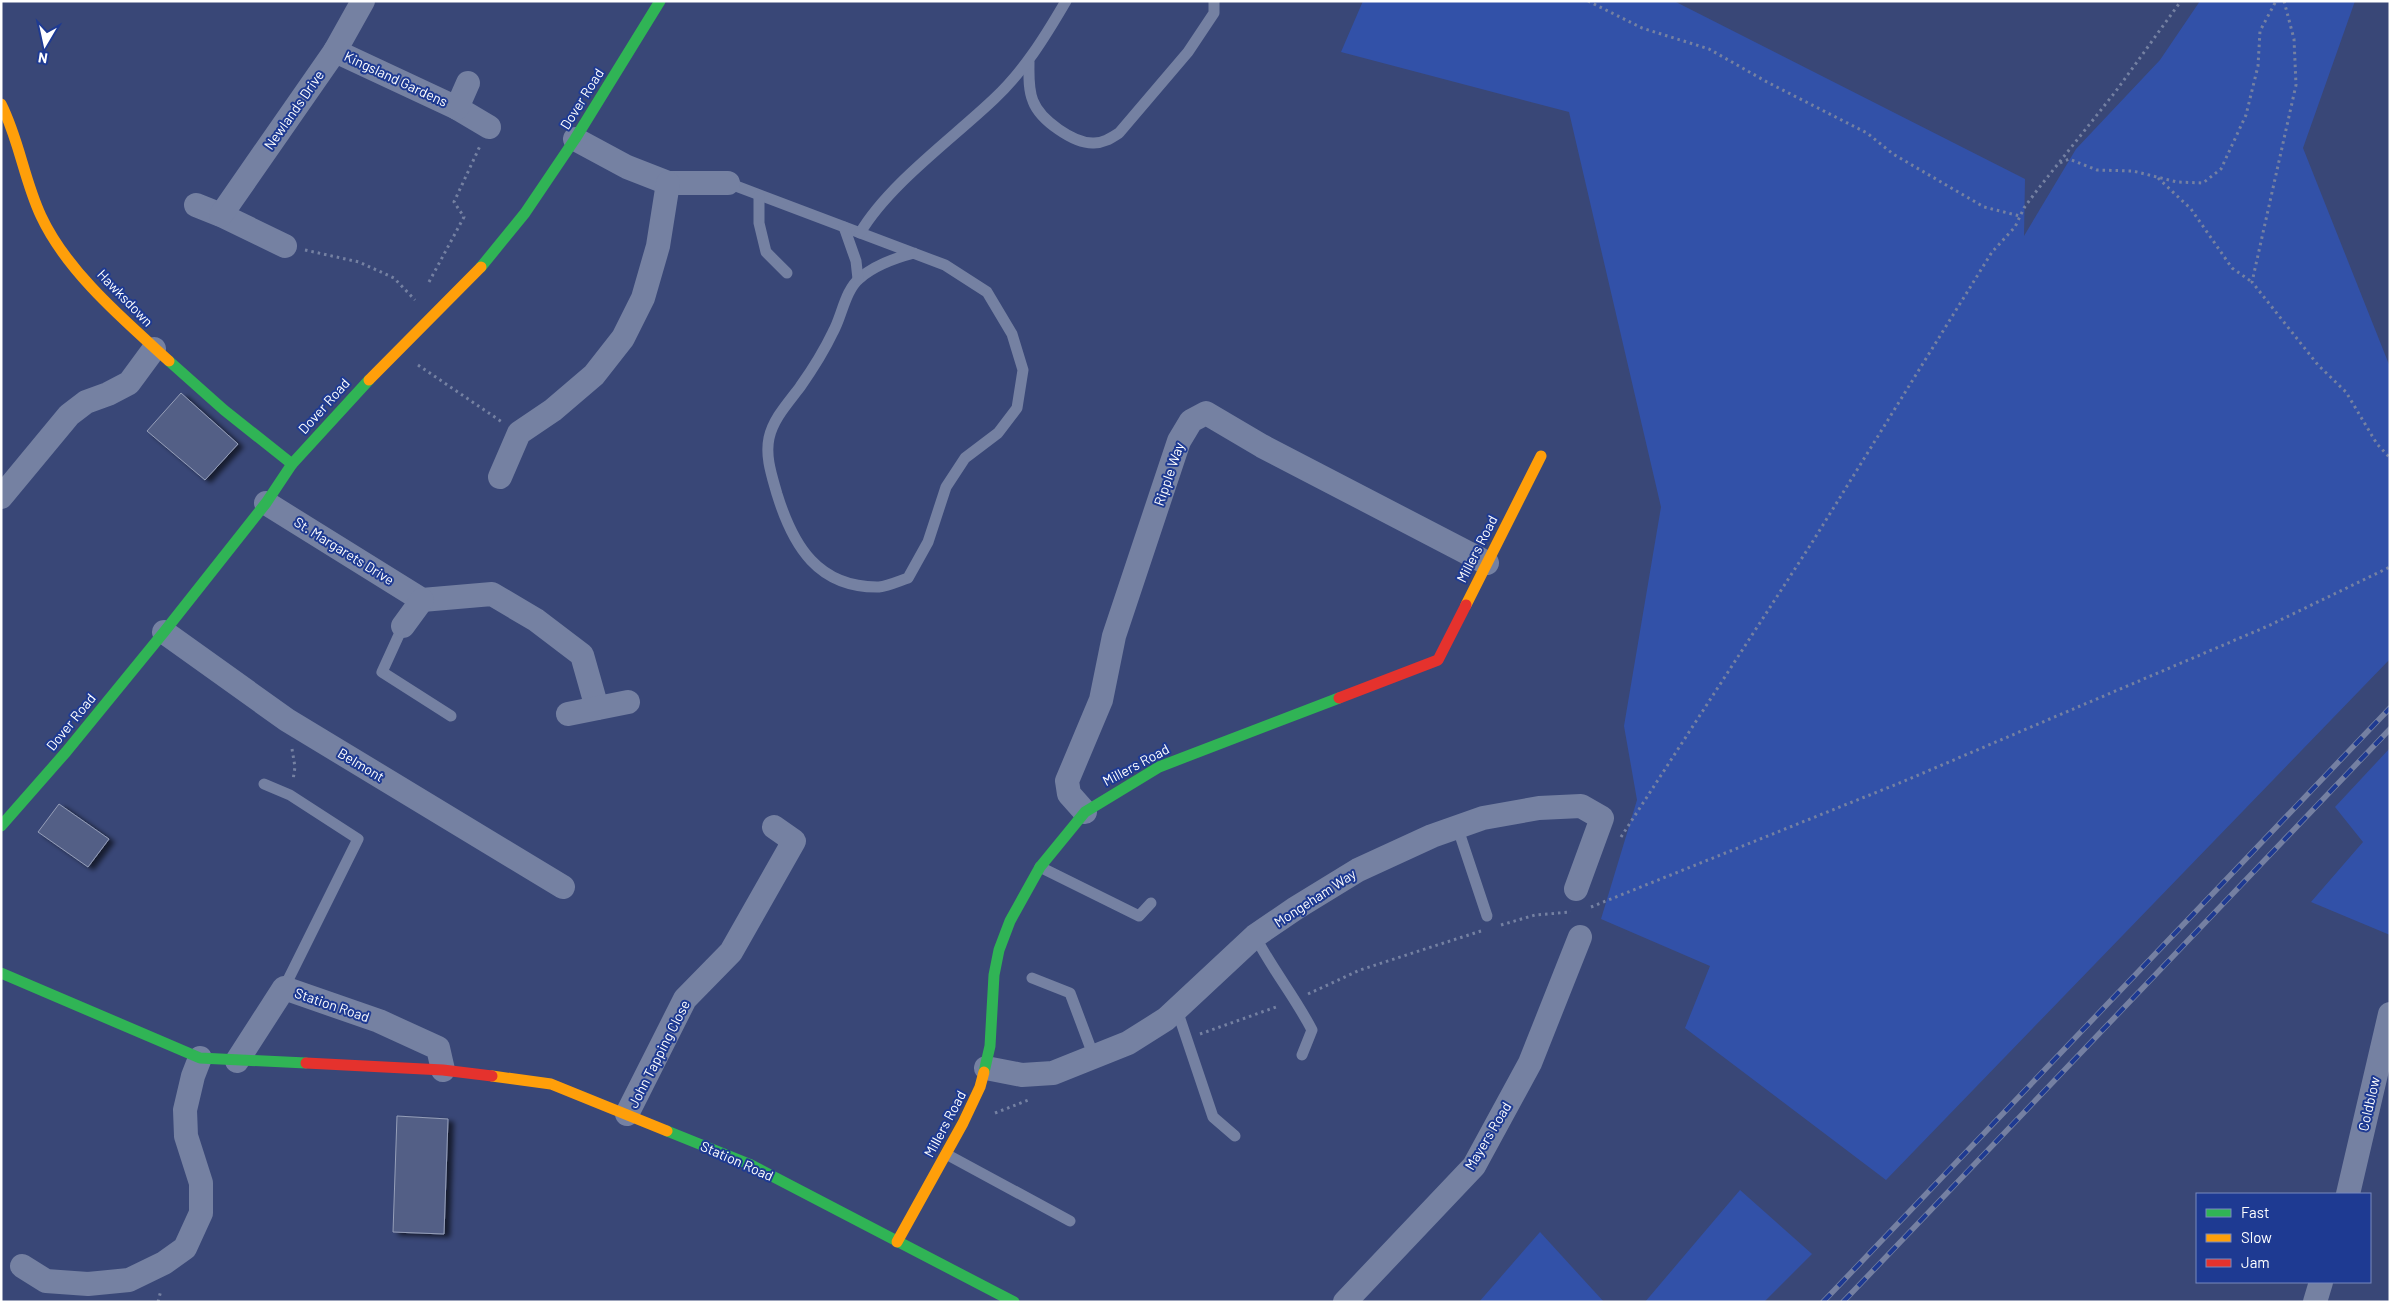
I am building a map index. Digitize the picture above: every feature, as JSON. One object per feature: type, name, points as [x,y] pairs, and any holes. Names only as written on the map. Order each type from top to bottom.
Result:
[{"type":"street","name":"Newlands Drive","points":[[221,215],[335,51],[362,1]]},
{"type":"street","name":"Dover Road","points":[[1,826],[66,752],[164,632],[266,503],[292,464],[341,408],[484,264],[526,213],[575,139],[660,1]]},
{"type":"street","name":"Kingsland Gardens","points":[[335,51],[457,108],[489,127]]},
{"type":"street","name":"Kingsland Gardens","points":[[457,108],[468,83]]},
{"type":"street","name":"Hawksdown","points":[[1,104],[8,116],[38,206],[56,244],[91,286],[154,349],[241,425],[292,464]]},
{"type":"street","points":[[575,139],[626,167],[668,183],[728,183]]},
{"type":"street","points":[[500,477],[519,433],[553,410],[594,376],[623,338],[643,298],[658,246],[668,183]]},
{"type":"street","points":[[196,205],[285,246]]},
{"type":"street","points":[[1,497],[68,415],[86,402],[108,394],[129,383],[154,349]]},
{"type":"street","name":"Ripple Way","points":[[1085,812],[1069,794],[1067,780],[1101,700],[1114,636],[1179,442],[1192,421],[1206,412],[1262,446],[1487,563]]},
{"type":"street","name":"Millers Road","points":[[897,1242],[973,1106],[986,1068],[990,1046],[993,984],[1000,950],[1020,900],[1040,867],[1085,812],[1135,779],[1167,764],[1438,660],[1541,456]]},
{"type":"street","name":"St. Margarets Drive","points":[[266,503],[422,600]]},
{"type":"street","points":[[403,626],[422,600],[492,594],[536,620],[582,655],[597,708]]},
{"type":"street","name":"Belmont","points":[[164,632],[287,720],[564,888]]},
{"type":"street","points":[[568,714],[628,702]]},
{"type":"street","name":"Mongeham Way","points":[[986,1068],[1022,1075],[1053,1073],[1128,1043],[1177,1010],[1254,936],[1358,870],[1457,826],[1509,812],[1581,806],[1602,818],[1586,899]]},
{"type":"street","name":"John Tapping Close","points":[[627,1114],[685,999],[732,952],[794,841],[774,827]]},
{"type":"street","name":"Mayers Road","points":[[1345,1302],[1474,1166],[1530,1063],[1580,937]]},
{"type":"street","name":"Station Road","points":[[1,973],[200,1058],[443,1070],[551,1084],[749,1164],[1014,1302]]},
{"type":"street","name":"Station Road","points":[[238,1061],[284,988],[379,1022],[438,1048],[443,1070]]},
{"type":"street","name":"Coldblow","points":[[2348,1193],[2390,1014]]},
{"type":"street","points":[[22,1266],[46,1281],[88,1284],[129,1280],[164,1263],[185,1248],[201,1212],[201,1183],[186,1136],[185,1110],[193,1076],[200,1058]]},
{"type":"street","points":[[2315,1302],[2322,1283]]},
{"type":"lane","points":[[860,233],[870,215],[995,99],[1029,62],[1066,1]]},
{"type":"lane","points":[[1029,62],[1032,100],[1039,113],[1048,122],[1077,139],[1093,143],[1107,141],[1119,133],[1188,52],[1214,13],[1214,1]]},
{"type":"lane","points":[[728,183],[944,264],[987,292],[1012,334],[1023,370],[1017,408],[998,433],[964,458],[946,487],[928,542],[908,578],[881,587],[848,584],[823,572],[801,551],[785,520],[769,465],[769,438],[779,414],[801,385],[833,332],[851,290],[858,279],[878,267],[914,253]]},
{"type":"lane","points":[[759,196],[759,223],[766,252],[787,273]]},
{"type":"lane","points":[[844,227],[856,261],[858,279]]},
{"type":"lane","points":[[403,626],[382,672],[451,716]]},
{"type":"lane","points":[[264,784],[290,795],[358,839],[284,988]]},
{"type":"lane","points":[[1457,826],[1488,916]]},
{"type":"lane","points":[[1040,867],[1139,916],[1151,903]]},
{"type":"lane","points":[[1254,936],[1269,963],[1296,1000],[1312,1030],[1302,1054]]},
{"type":"lane","points":[[1032,978],[1070,993],[1094,1057]]},
{"type":"lane","points":[[1177,1010],[1213,1117],[1235,1136]]},
{"type":"lane","points":[[946,1154],[1070,1221]]},
{"type":"path","points":[[1588,1],[1642,28],[1709,49],[1767,82],[1867,133],[1893,154],[1984,207],[2020,216]]},
{"type":"path","points":[[1619,840],[1813,541],[1992,252],[2015,227],[2020,216],[2058,164],[2116,91],[2180,1]]},
{"type":"path","points":[[2058,164],[2070,159],[2097,170],[2133,171],[2177,182],[2203,183],[2221,169],[2246,115],[2258,66],[2260,31],[2276,1]]},
{"type":"path","points":[[2252,282],[2296,86],[2294,39],[2284,1]]},
{"type":"path","points":[[427,286],[464,217],[454,202],[489,127]]},
{"type":"path","points":[[2157,177],[2191,209],[2232,268],[2252,282],[2318,365],[2346,392],[2377,444],[2390,458]]},
{"type":"path","points":[[285,246],[358,262],[394,278],[418,303],[430,320]]},
{"type":"path","points":[[398,351],[519,433]]},
{"type":"path","points":[[1580,937],[1586,899],[1928,770],[2268,626],[2390,567]]},
{"type":"path","points":[[287,720],[295,767],[290,795]]},
{"type":"shaded area","points":[[1363,1],[1674,1],[2025,179],[2024,236],[2076,149],[2160,60],[2200,1],[2355,1],[2303,148],[2390,367],[2390,659],[1886,1180],[1685,1028],[1710,966],[1601,919],[1637,800],[1624,726],[1661,507],[1569,112],[1341,52]]},
{"type":"shaded area","points":[[2390,748],[2390,935],[2311,902],[2363,842],[2335,807]]},
{"type":"shaded area","points":[[1740,1190],[1812,1254],[1764,1302],[1645,1302]]},
{"type":"shaded area","points":[[1540,1232],[1604,1302],[1479,1302]]},
{"type":"building","points":[[181,393],[238,444],[205,480],[147,431]]},
{"type":"building","points":[[59,804],[109,839],[88,867],[38,832]]},
{"type":"building","points":[[397,1116],[448,1119],[444,1234],[393,1232]]},
{"type":"railway","points":[[1823,1302],[2390,708]]},
{"type":"railway","points":[[1843,1302],[2390,729]]},
{"type":"traffic: fast","points":[[481,267],[525,213],[575,139],[660,1]]},
{"type":"traffic: fast","points":[[169,361],[224,410],[292,464]]},
{"type":"traffic: fast","points":[[1,826],[66,752],[164,632],[266,503],[292,464],[369,380]]},
{"type":"traffic: fast","points":[[984,1072],[990,1046],[994,975],[999,950],[1010,921],[1040,867],[1085,812],[1159,767],[1339,698]]},
{"type":"traffic: fast","points":[[1,973],[200,1058],[306,1063]]},
{"type":"traffic: fast","points":[[667,1131],[749,1164],[1014,1302]]},
{"type":"traffic: slow","points":[[1,104],[12,131],[35,202],[52,237],[81,276],[116,312],[169,361]]},
{"type":"traffic: slow","points":[[369,380],[481,267]]},
{"type":"traffic: slow","points":[[1466,605],[1541,456]]},
{"type":"traffic: slow","points":[[897,1242],[963,1123],[980,1087],[984,1072]]},
{"type":"traffic: slow","points":[[492,1076],[551,1084],[667,1131]]},
{"type":"traffic: jam","points":[[1339,698],[1438,660],[1466,605]]},
{"type":"traffic: jam","points":[[306,1063],[443,1070],[492,1076]]}]
